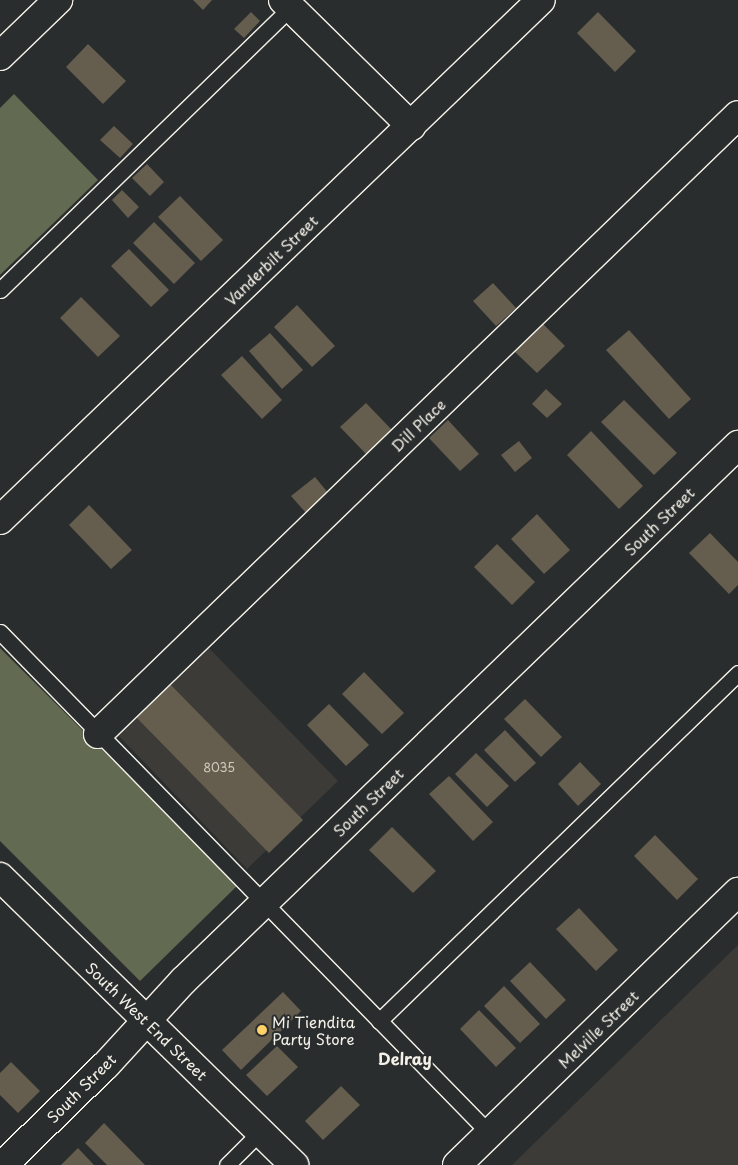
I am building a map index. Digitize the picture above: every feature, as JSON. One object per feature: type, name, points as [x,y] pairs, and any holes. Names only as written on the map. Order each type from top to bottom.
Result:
[{"type":"street","points":[[0,56],[58,0]]},
{"type":"street","name":"Vanderbilt Street","points":[[0,520],[541,0]]},
{"type":"street","points":[[290,3],[411,126]]},
{"type":"street","name":"Dill Place","points":[[98,734],[738,115]]},
{"type":"street","name":"South Street","points":[[3,1165],[106,1065],[146,1021],[266,901],[738,444]]},
{"type":"street","name":"South West End Street","points":[[0,876],[294,1165]]},
{"type":"street","name":"Melville Street","points":[[457,1165],[738,892]]},
{"type":"lane","points":[[0,290],[290,3]]},
{"type":"lane","points":[[0,632],[98,734],[266,901],[379,1021],[490,1134]]},
{"type":"lane","points":[[379,1021],[738,672]]},
{"type":"lane","points":[[227,1165],[260,1132]]},
{"type":"shaded area","points":[[205,644],[338,781],[247,869],[114,731]]},
{"type":"shaded area","points":[[738,945],[738,1165],[512,1165]]},
{"type":"green space","points":[[14,94],[98,180],[0,275],[0,108]]},
{"type":"green space","points":[[0,648],[238,885],[140,981],[0,841]]},
{"type":"building","points":[[193,0],[212,0],[203,10]]},
{"type":"building","points":[[251,12],[260,21],[244,38],[234,29]]},
{"type":"building","points":[[598,12],[636,51],[615,72],[577,33]]},
{"type":"building","points":[[88,44],[126,81],[103,104],[66,67]]},
{"type":"building","points":[[114,126],[133,144],[120,158],[100,140]]},
{"type":"building","points":[[147,164],[164,182],[150,196],[132,178]]},
{"type":"building","points":[[122,190],[139,207],[128,218],[112,200]]},
{"type":"building","points":[[180,196],[223,240],[201,261],[158,217]]},
{"type":"building","points":[[154,222],[195,263],[174,284],[133,243]]},
{"type":"building","points":[[129,249],[169,290],[151,307],[111,266]]},
{"type":"building","points":[[493,283],[516,308],[496,326],[473,301]]},
{"type":"building","points":[[81,297],[120,336],[98,357],[60,318]]},
{"type":"building","points":[[297,305],[335,346],[312,367],[274,327]]},
{"type":"building","points":[[542,323],[565,346],[537,373],[514,351]]},
{"type":"building","points":[[629,330],[691,399],[669,419],[606,350]]},
{"type":"building","points":[[270,333],[303,370],[282,389],[249,351]]},
{"type":"building","points":[[242,356],[282,400],[262,419],[221,375]]},
{"type":"building","points":[[546,389],[562,404],[547,418],[532,404]]},
{"type":"building","points":[[624,400],[677,453],[654,475],[601,422]]},
{"type":"building","points":[[366,403],[393,431],[367,455],[340,427]]},
{"type":"building","points":[[448,420],[479,454],[460,471],[429,438]]},
{"type":"building","points":[[591,431],[643,486],[619,509],[567,455]]},
{"type":"building","points":[[519,441],[532,458],[515,472],[501,455]]},
{"type":"building","points":[[315,477],[329,494],[306,513],[291,496]]},
{"type":"building","points":[[89,505],[132,550],[111,569],[69,525]]},
{"type":"building","points":[[537,514],[570,550],[544,574],[511,539]]},
{"type":"building","points":[[710,533],[738,562],[738,585],[729,594],[689,553]]},
{"type":"building","points":[[497,544],[535,582],[512,605],[474,567]]},
{"type":"building","points":[[364,672],[404,713],[382,734],[342,694]]},
{"type":"building","points":[[169,683],[303,820],[269,853],[135,716]]},
{"type":"building","points":[[525,699],[562,737],[541,757],[504,719]]},
{"type":"building","points":[[329,704],[369,745],[346,766],[307,725]]},
{"type":"building","points":[[505,730],[536,763],[515,782],[484,750]]},
{"type":"building","points":[[476,753],[509,786],[487,807],[455,774]]},
{"type":"building","points":[[580,762],[601,784],[578,806],[558,784]]},
{"type":"building","points":[[449,776],[493,822],[473,841],[429,794]]},
{"type":"building","points":[[392,827],[436,871],[413,893],[369,850]]},
{"type":"building","points":[[655,835],[698,879],[677,900],[634,856]]},
{"type":"building","points":[[579,908],[618,950],[596,971],[556,929]]},
{"type":"building","points":[[530,962],[566,1000],[546,1019],[510,981]]},
{"type":"building","points":[[504,986],[540,1024],[520,1043],[484,1006]]},
{"type":"building","name":"Mi Tiendita Party Store","points":[[283,992],[301,1011],[241,1070],[222,1050]]},
{"type":"building","points":[[479,1010],[516,1048],[496,1067],[460,1029]]},
{"type":"building","points":[[277,1046],[298,1067],[267,1096],[246,1075]]},
{"type":"building","points":[[11,1062],[40,1091],[18,1113],[0,1095],[0,1073]]},
{"type":"building","points":[[341,1086],[360,1105],[323,1140],[305,1121]]},
{"type":"building","points":[[104,1123],[145,1165],[107,1165],[85,1143]]},
{"type":"building","points":[[78,1148],[94,1165],[61,1165]]},
{"type":"place","name":"Mi Tiendita Party Store","points":[[262,1030]]},
{"type":"district","name":"Delray","points":[[405,1058]]}]
